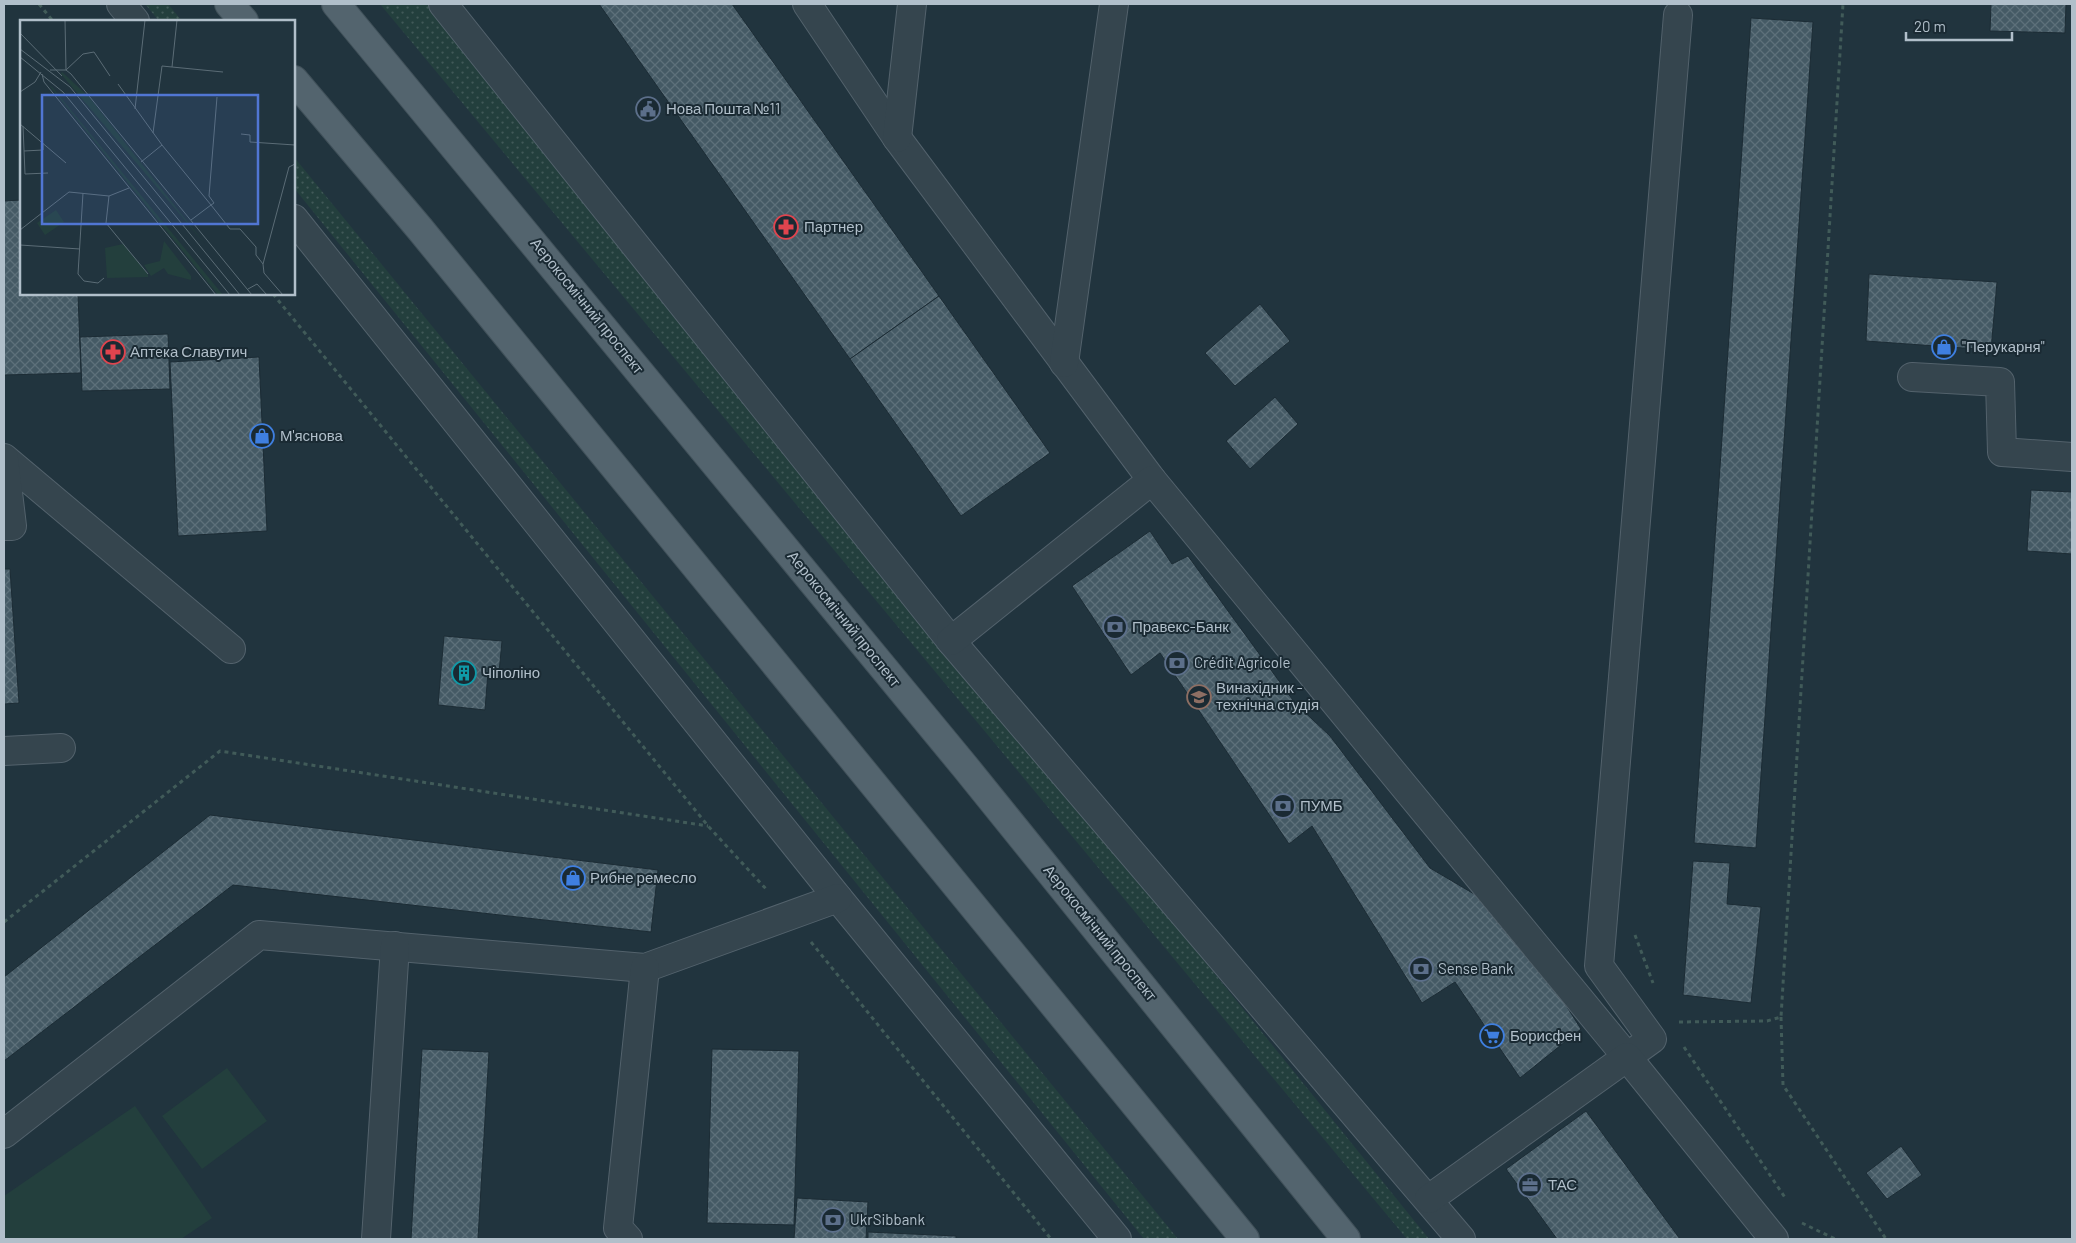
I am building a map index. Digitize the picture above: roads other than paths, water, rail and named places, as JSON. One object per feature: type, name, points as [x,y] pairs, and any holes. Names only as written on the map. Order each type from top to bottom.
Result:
[{"type":"main road","points":[[229,4],[243,20]]},
{"type":"main road","name":"Аерокосмічний проспект","points":[[336,4],[966,768],[1346,1239]]},
{"type":"main road","points":[[295,81],[439,252],[1245,1239]]},
{"type":"street","points":[[121,4],[134,20]]},
{"type":"street","points":[[443,4],[951,641],[1429,1199],[1461,1239]]},
{"type":"street","points":[[807,4],[897,138],[1152,480],[1627,1057],[1774,1239]]},
{"type":"street","points":[[897,138],[912,4]]},
{"type":"street","points":[[1064,363],[1114,4]]},
{"type":"street","points":[[1429,1199],[1652,1039],[1599,966],[1678,15]]},
{"type":"street","points":[[295,220],[838,898],[1117,1239]]},
{"type":"street","points":[[1912,377],[2000,382],[2002,452],[2072,457]]},
{"type":"street","points":[[4,458],[12,526],[4,526]]},
{"type":"street","points":[[4,458],[230,649]]},
{"type":"street","points":[[951,641],[1152,480]]},
{"type":"street","points":[[4,751],[61,748]]},
{"type":"street","points":[[4,1134],[259,935],[645,968],[838,898]]},
{"type":"street","points":[[376,1239],[395,946]]},
{"type":"street","points":[[628,1239],[618,1228],[645,968]]},
{"type":"place","name":"Нова Пошта №11","points":[[648,109]]},
{"type":"place","name":"Партнер","points":[[786,227]]},
{"type":"place","name":"\"Перукарня\"","points":[[1944,347]]},
{"type":"place","name":"Аптeка Славутич","points":[[113,352]]},
{"type":"place","name":"М'яснова","points":[[262,436]]},
{"type":"place","name":"Правекс-Банк","points":[[1115,627]]},
{"type":"place","name":"Crédit Agricole","points":[[1177,663]]},
{"type":"place","name":"Чіполіно","points":[[464,673]]},
{"type":"place","name":"Винахідник - технічна студія","points":[[1199,697]]},
{"type":"place","name":"ПУМБ","points":[[1283,806]]},
{"type":"place","name":"Рибне ремесло","points":[[573,878]]},
{"type":"place","name":"Sense Bank","points":[[1421,969]]},
{"type":"place","name":"Борисфен","points":[[1492,1036]]},
{"type":"place","name":"ТАС","points":[[1530,1185]]},
{"type":"place","name":"UkrSibbank","points":[[833,1220]]}]
